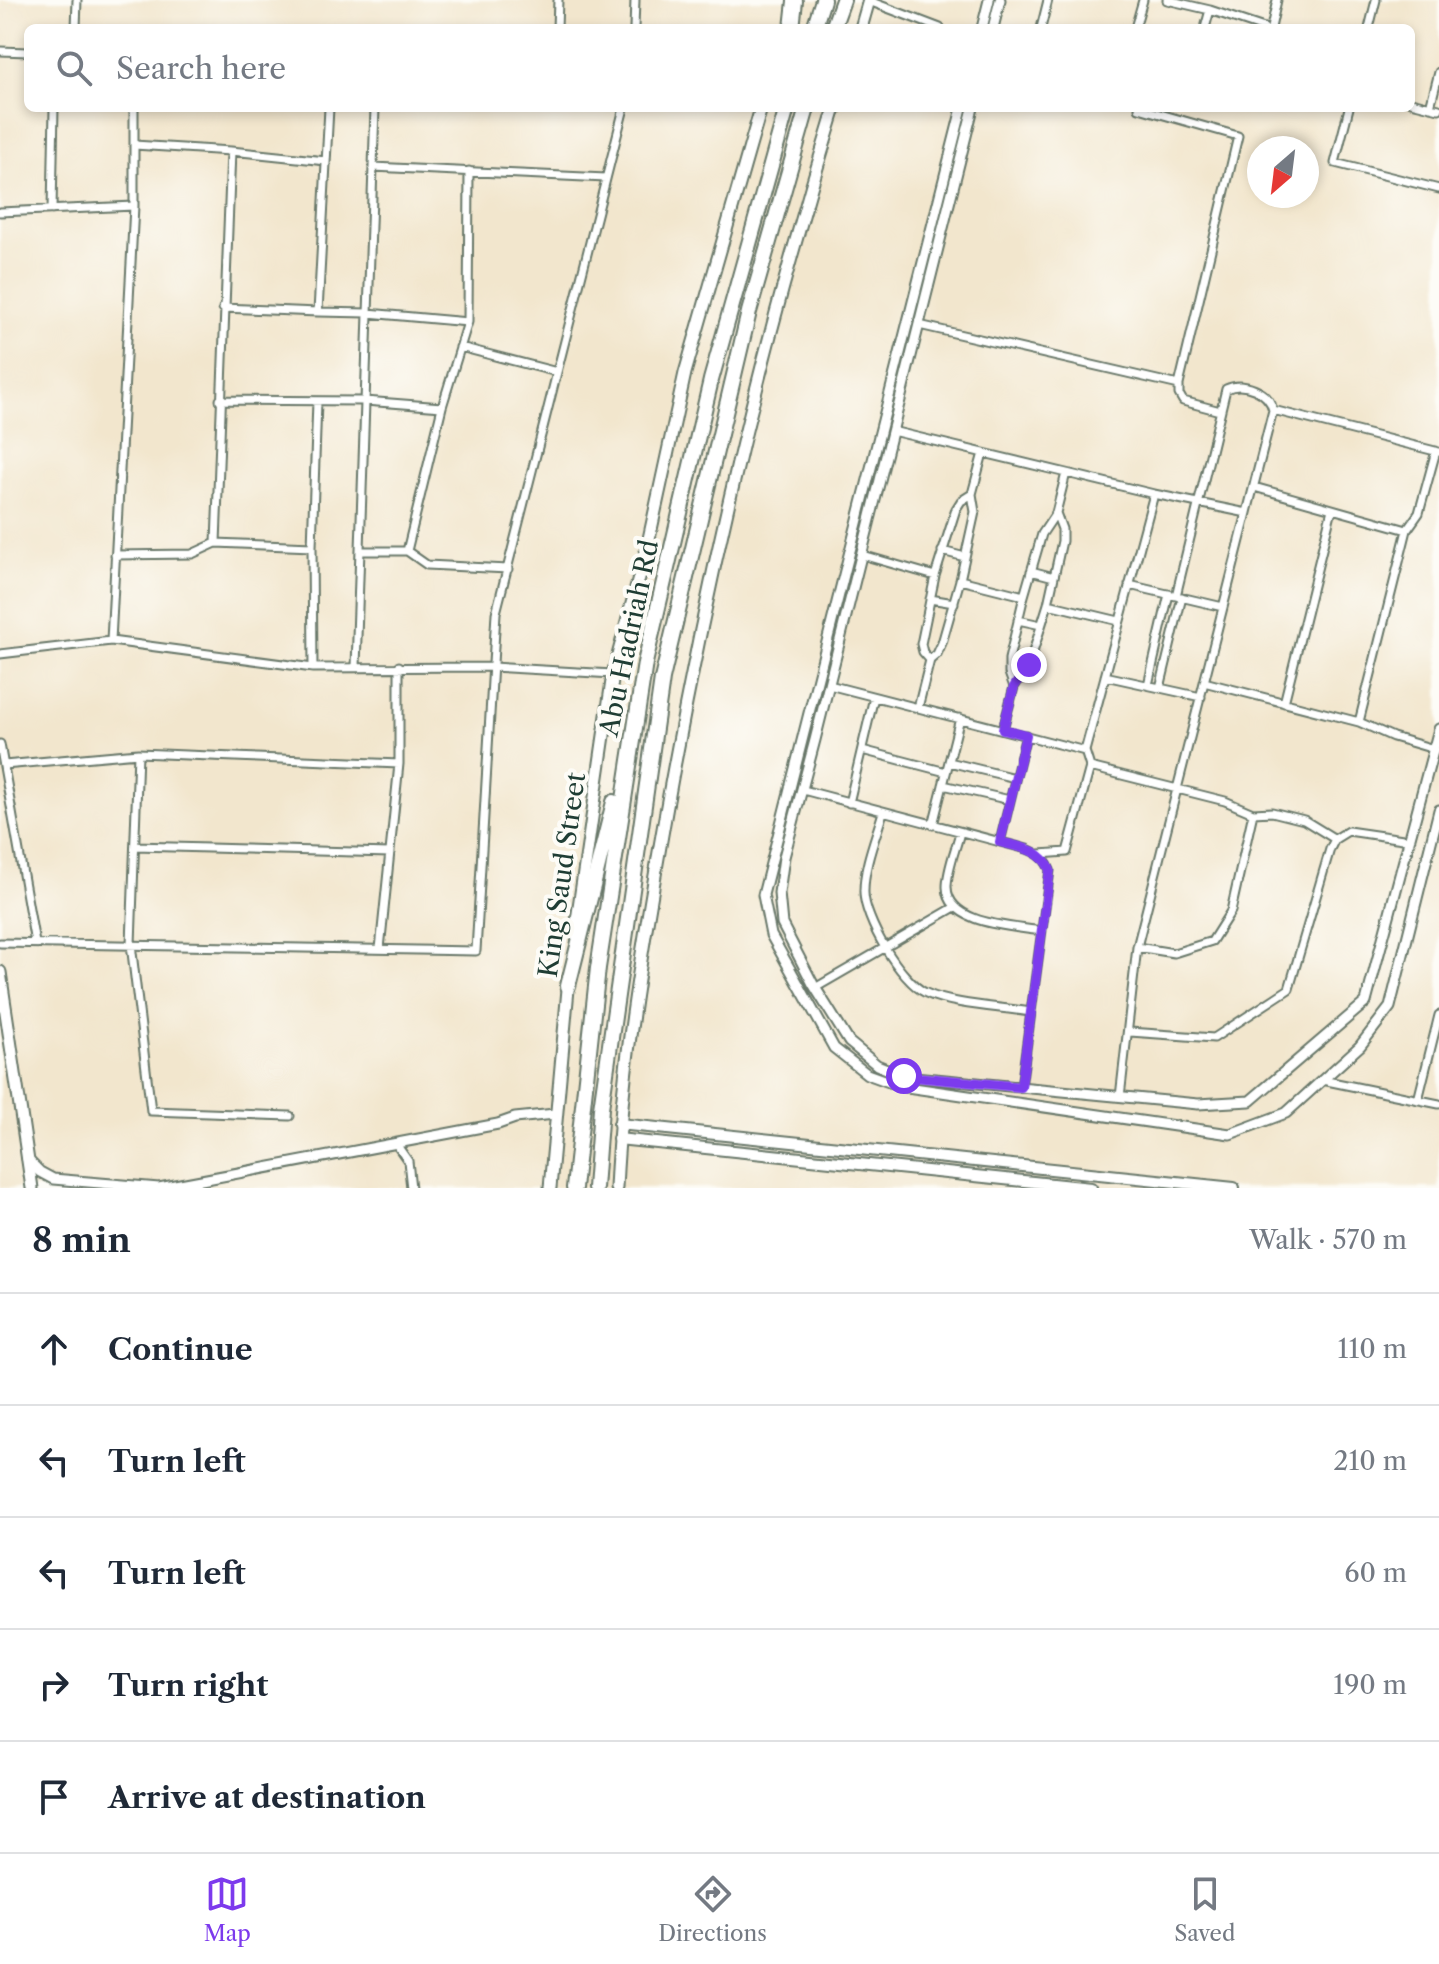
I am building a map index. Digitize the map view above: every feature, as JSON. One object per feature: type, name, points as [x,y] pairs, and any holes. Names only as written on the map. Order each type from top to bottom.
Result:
[{"type":"highway","points":[[790,24],[795,0]]},
{"type":"highway","points":[[815,24],[823,0]]},
{"type":"highway","points":[[834,24],[843,0]]},
{"type":"highway","points":[[777,138],[780,112]]},
{"type":"highway","name":"Abu Hadriah Rd","points":[[574,1188],[598,968],[645,663],[711,380],[786,112]]},
{"type":"highway","name":"Abu Hadriah Rd","points":[[595,1188],[601,1108],[662,679],[749,312],[806,112]]},
{"type":"highway","points":[[568,986],[633,728]]},
{"type":"main road","points":[[862,24],[869,1]]},
{"type":"main road","name":"King Saud Street","points":[[550,1188],[568,986],[613,674],[647,548],[685,373],[760,112]]},
{"type":"main road","points":[[616,1188],[619,1124],[653,885],[688,687],[736,463],[834,112]]},
{"type":"main road","points":[[0,972],[32,1188]]},
{"type":"main road","points":[[0,1000],[9,1035]]},
{"type":"main road","points":[[619,1124],[1234,1188]]},
{"type":"main road","points":[[618,1139],[1091,1188]]},
{"type":"street","points":[[76,24],[77,0]]},
{"type":"street","points":[[557,24],[558,0]]},
{"type":"street","points":[[634,24],[635,0]]},
{"type":"street","points":[[983,24],[989,0]]},
{"type":"street","points":[[994,24],[1000,0]]},
{"type":"street","points":[[1042,24],[1048,0]]},
{"type":"street","points":[[1136,24],[1143,0]]},
{"type":"street","points":[[1167,0],[1252,24]]},
{"type":"street","points":[[1272,24],[1277,0]]},
{"type":"street","points":[[1370,24],[1376,0]]},
{"type":"street","points":[[869,1],[929,24]]},
{"type":"street","points":[[1206,24],[1210,10]]},
{"type":"street","points":[[0,51],[24,52]]},
{"type":"street","points":[[1430,107],[1439,72]]},
{"type":"street","points":[[1415,103],[1439,109]]},
{"type":"street","points":[[52,210],[54,112]]},
{"type":"street","points":[[111,641],[134,206],[134,112]]},
{"type":"street","points":[[318,312],[329,112]]},
{"type":"street","points":[[356,667],[375,112]]},
{"type":"street","points":[[0,943],[476,951],[496,613],[623,112]]},
{"type":"street","points":[[961,112],[763,895],[771,935],[834,1048],[867,1074],[900,1086],[1230,1134],[1286,1113],[1360,1046],[1390,1007],[1439,810]]},
{"type":"street","points":[[972,112],[784,857],[779,893],[782,924],[815,988],[849,1042],[877,1065],[904,1076],[1198,1104],[1250,1101],[1366,1002],[1439,729]]},
{"type":"street","points":[[1156,112],[1238,136],[1179,385],[1183,401],[1220,411]]},
{"type":"street","points":[[1181,118],[1182,112]]},
{"type":"street","points":[[1348,112],[1335,163],[1439,189]]},
{"type":"street","points":[[134,145],[326,161]]},
{"type":"street","points":[[216,543],[231,151]]},
{"type":"street","points":[[373,167],[606,178]]},
{"type":"street","points":[[407,551],[442,407],[468,322],[469,171]]},
{"type":"street","points":[[0,212],[134,206]]},
{"type":"street","points":[[223,308],[368,313],[468,322]]},
{"type":"street","points":[[919,325],[1179,385]]},
{"type":"street","points":[[460,347],[557,372]]},
{"type":"street","points":[[1120,1097],[1130,1032],[1137,947],[1273,410],[1271,402],[1259,392],[1232,386],[1226,389],[1176,596],[1148,685]]},
{"type":"street","points":[[220,400],[365,401],[442,407]]},
{"type":"street","points":[[313,668],[312,547],[317,401]]},
{"type":"street","points":[[1273,410],[1437,452],[1419,513],[1407,530],[1359,722]]},
{"type":"street","points":[[892,431],[1154,494],[1247,513]]},
{"type":"street","points":[[918,708],[930,660],[940,649],[960,580],[975,512],[972,494],[983,453]]},
{"type":"street","points":[[1014,687],[1009,659],[1018,620],[1042,534],[1056,513],[1066,473]]},
{"type":"street","points":[[1254,487],[1407,530]]},
{"type":"street","points":[[930,660],[921,644],[935,576],[956,509],[961,501],[972,494]]},
{"type":"street","points":[[803,790],[1040,854],[1067,852],[1090,767],[1085,751],[1154,494]]},
{"type":"street","points":[[1284,703],[1332,509]]},
{"type":"street","points":[[1003,729],[1014,687],[1029,665],[1048,604],[1062,541],[1062,529],[1056,513]]},
{"type":"street","points":[[115,555],[192,554],[216,543],[312,547]]},
{"type":"street","points":[[360,551],[407,551],[427,565],[508,569]]},
{"type":"street","points":[[942,551],[965,557]]},
{"type":"street","points":[[862,555],[935,576]]},
{"type":"street","points":[[1031,571],[1054,577]]},
{"type":"street","points":[[960,580],[1024,596]]},
{"type":"street","points":[[1129,585],[1223,607]]},
{"type":"street","points":[[1160,688],[1176,596]]},
{"type":"street","points":[[930,599],[954,603]]},
{"type":"street","points":[[1048,604],[1119,621]]},
{"type":"street","points":[[1018,620],[1041,625]]},
{"type":"street","points":[[0,654],[111,641],[313,668],[492,667],[613,674]]},
{"type":"street","points":[[380,949],[399,764],[399,666]]},
{"type":"street","points":[[1105,676],[1201,697]]},
{"type":"street","points":[[1204,682],[1359,722],[1393,737],[1434,749]]},
{"type":"street","points":[[829,685],[1085,751]]},
{"type":"street","points":[[849,803],[874,697]]},
{"type":"street","points":[[933,825],[960,718]]},
{"type":"street","points":[[1000,842],[1026,735]]},
{"type":"street","points":[[0,744],[35,943]]},
{"type":"street","points":[[862,750],[946,772]]},
{"type":"street","points":[[4,765],[138,753],[399,764]]},
{"type":"street","points":[[138,753],[131,944],[151,1111],[290,1116]]},
{"type":"street","points":[[949,762],[1015,778]]},
{"type":"street","points":[[1090,767],[1225,801],[1253,813],[1272,812],[1304,820],[1335,839]]},
{"type":"street","points":[[943,785],[1010,800]]},
{"type":"street","points":[[883,812],[863,893],[866,907],[886,948],[911,984],[934,997],[1030,1012]]},
{"type":"street","points":[[1137,947],[1174,953],[1212,941],[1231,911],[1253,813]]},
{"type":"street","points":[[1130,1032],[1214,1038],[1289,989],[1335,839],[1348,831],[1410,840]]},
{"type":"street","points":[[960,832],[947,888],[950,902],[972,918],[1041,931]]},
{"type":"street","points":[[135,846],[390,853]]},
{"type":"street","points":[[1021,1087],[1050,870],[1040,854]]},
{"type":"street","points":[[815,988],[955,907]]},
{"type":"street","points":[[1418,1100],[1439,1015]]},
{"type":"street","points":[[1322,1080],[1439,1104]]},
{"type":"street","points":[[27,1159],[53,1179],[159,1188],[498,1124],[515,1118],[555,1114]]},
{"type":"street","points":[[396,1144],[408,1161],[411,1188]]},
{"type":"route","points":[[904,1076],[1021,1087],[1050,870],[1040,854],[1000,842],[1026,735],[1003,729],[1014,687],[1029,665]]}]
